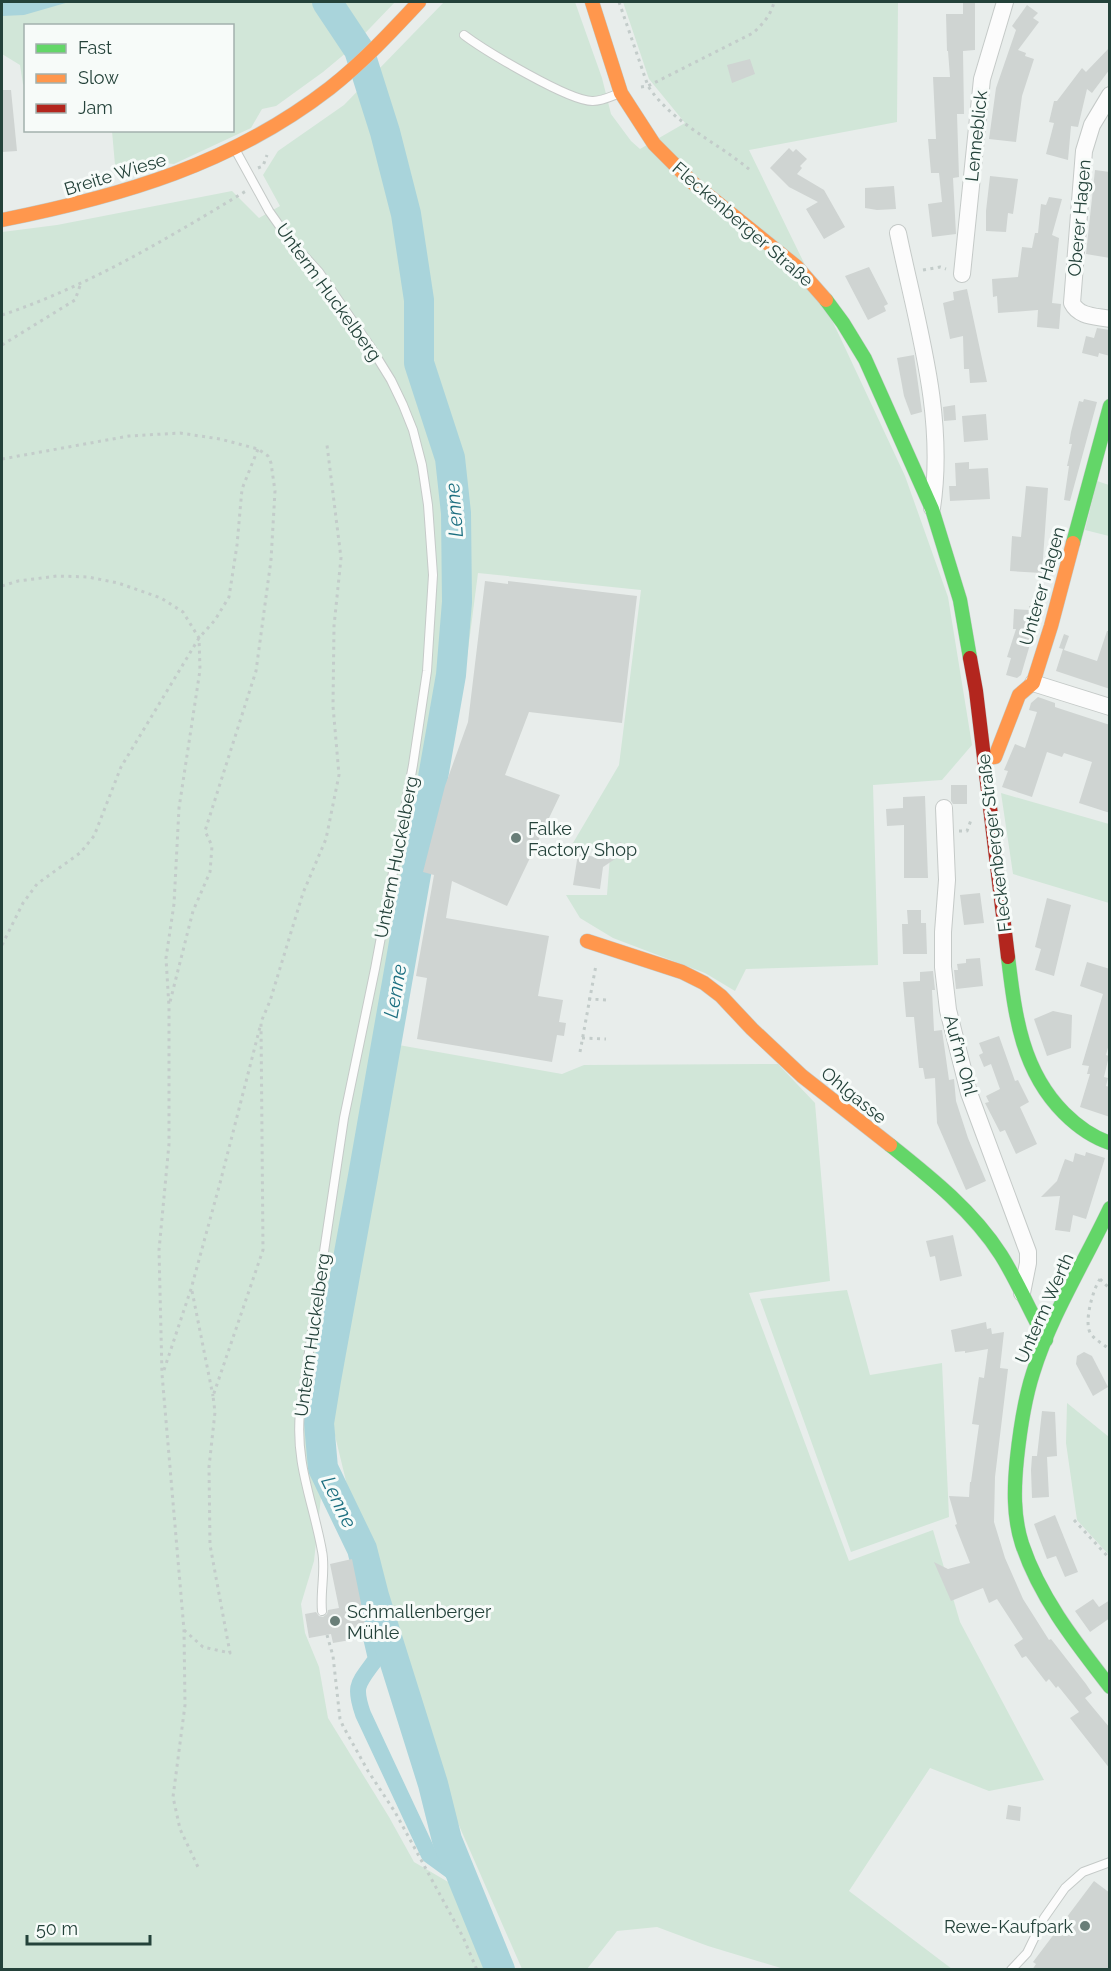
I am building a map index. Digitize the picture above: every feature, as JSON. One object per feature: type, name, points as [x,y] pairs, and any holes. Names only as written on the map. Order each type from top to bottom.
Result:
[{"type":"street","name":"Breite Wiese","points":[[2,220],[51,212],[112,197],[202,165],[235,149],[276,126],[334,85],[399,26],[419,2]]},
{"type":"street","name":"Fleckenberger Straße","points":[[592,2],[621,93],[654,144],[693,183],[796,267],[814,285],[836,313],[865,358],[932,509],[960,600],[976,691],[1015,1013],[1023,1048],[1038,1082],[1055,1104],[1090,1135],[1110,1143]]},
{"type":"street","name":"Lenneblick","points":[[962,274],[982,79],[1005,2]]},
{"type":"street","name":"Oberer Hagen","points":[[1110,95],[1092,125],[1084,151],[1072,303],[1076,311],[1082,314],[1110,319]]},
{"type":"street","name":"Fleckenberger Straße","points":[[898,234],[926,353],[933,407],[936,472],[932,509]]},
{"type":"street","name":"Unterer Hagen","points":[[984,758],[995,757],[1020,695],[1033,683],[1051,626],[1110,406]]},
{"type":"street","points":[[1033,683],[1110,707]]},
{"type":"street","name":"Auf'm Ohl","points":[[944,807],[947,880],[943,932],[945,992],[969,1093],[1028,1252],[1022,1293]]},
{"type":"street","name":"Ohlgasse","points":[[593,943],[689,975],[713,987],[788,1063],[840,1109],[920,1171],[958,1204],[994,1245],[1011,1271],[1046,1340]]},
{"type":"street","name":"Unterm Werth","points":[[1110,1209],[1046,1340],[1032,1375],[1015,1481],[1018,1528],[1039,1583],[1062,1623],[1110,1687]]},
{"type":"lane","points":[[464,35],[492,55],[561,91],[582,99],[593,101],[621,93]]},
{"type":"lane","name":"Unterm Huckelberg","points":[[235,149],[255,186],[288,237],[318,272],[370,346],[403,405],[413,430],[422,465],[428,505],[433,575],[427,671],[413,765],[375,969],[344,1118],[300,1412],[298,1443],[301,1464],[322,1553],[322,1611]]},
{"type":"lane","points":[[1011,1970],[1027,1953],[1044,1918],[1065,1888],[1083,1872],[1110,1862]]},
{"type":"path","points":[[619,2],[648,86],[666,108],[750,170]]},
{"type":"path","points":[[648,86],[753,33],[772,11],[774,2]]},
{"type":"path","points":[[2,315],[81,283],[165,240],[255,186]]},
{"type":"path","points":[[906,273],[940,267],[962,274]]},
{"type":"path","points":[[2,345],[75,300],[81,283]]},
{"type":"path","points":[[2,459],[129,436],[180,433],[258,448],[268,456],[271,463],[275,491],[271,560],[256,671],[205,831],[212,846],[210,872],[193,911],[169,1007]]},
{"type":"path","points":[[162,1374],[191,1289],[261,1022],[270,1001],[303,893],[326,839],[339,775],[333,706],[334,626],[341,558],[327,445]]},
{"type":"path","points":[[2,945],[23,903],[37,884],[80,854],[94,836],[121,767],[199,638],[215,620],[229,597],[242,489],[258,448]]},
{"type":"path","points":[[2,586],[18,581],[57,576],[88,577],[118,583],[160,598],[183,612],[199,638],[200,670],[179,808],[174,904],[166,957],[169,1007],[169,1144],[159,1250],[162,1374],[184,1630],[185,1705],[173,1797],[180,1829],[198,1867]]},
{"type":"path","points":[[945,831],[967,831],[976,806],[988,801]]},
{"type":"path","points":[[579,1052],[588,999],[593,943]]},
{"type":"path","points":[[588,999],[608,1000]]},
{"type":"path","points":[[213,1396],[263,1250],[261,1022]]},
{"type":"path","points":[[582,1038],[606,1039]]},
{"type":"path","points":[[1099,1274],[1100,1279],[1110,1289]]},
{"type":"path","points":[[1100,1279],[1093,1292],[1088,1325],[1092,1336],[1110,1350]]},
{"type":"path","points":[[184,1630],[203,1647],[230,1653],[210,1545],[209,1467],[215,1412],[191,1289]]},
{"type":"path","points":[[1074,1520],[1110,1559]]},
{"type":"path","points":[[327,1635],[333,1656],[343,1726],[368,1771],[395,1812],[463,1937],[477,1970]]},
{"type":"green space","points":[[2,2],[395,2],[347,52],[323,72],[276,106],[262,109],[251,128],[174,164],[134,160],[115,165],[112,132],[234,132],[234,24],[24,24],[24,85],[20,65],[2,54]]},
{"type":"green space","points":[[444,2],[575,2],[602,78],[611,114],[631,141],[640,149],[685,123],[649,79],[623,2],[898,2],[897,122],[749,150],[905,476],[948,597],[972,745],[942,780],[873,785],[878,965],[746,969],[735,991],[705,973],[613,938],[580,918],[566,895],[607,895],[610,856],[573,843],[619,765],[641,590],[478,573],[464,681],[421,873],[393,1044],[562,1074],[584,1065],[778,1064],[815,1103],[830,1281],[749,1293],[849,1561],[933,1530],[960,1622],[1044,1780],[989,1791],[930,1768],[849,1891],[952,1969],[784,1969],[708,1946],[657,1927],[617,1931],[587,1969],[522,1969],[393,1675],[330,1415],[314,1561],[301,1604],[305,1633],[319,1667],[328,1718],[414,1862],[479,1900],[509,1969],[2,1969],[2,232],[57,225],[232,191],[259,218],[280,206],[263,175],[278,151],[344,105]]},
{"type":"green space","points":[[1097,481],[1109,485],[1109,536],[1085,530]]},
{"type":"green space","points":[[1001,793],[1109,824],[1109,903],[1013,874]]},
{"type":"green space","points":[[847,1290],[870,1375],[942,1363],[949,1517],[851,1552],[760,1299]]},
{"type":"green space","points":[[1067,1403],[1109,1437],[1109,1555],[1077,1520],[1066,1443]]},
{"type":"water","points":[[2,2],[69,2],[24,15],[2,16]]},
{"type":"building","points":[[963,2],[975,2],[975,50],[963,51],[964,114],[957,114],[959,177],[953,178],[956,234],[932,237],[928,204],[942,202],[939,173],[931,173],[928,139],[936,139],[933,77],[950,77],[946,14],[963,14]]},
{"type":"building","points":[[1027,5],[1038,13],[1033,18],[1039,22],[1018,50],[1034,59],[1022,96],[1016,142],[989,139],[996,88],[1016,30],[1012,26]]},
{"type":"building","points":[[1110,47],[1110,69],[1092,93],[1087,89],[1078,127],[1071,126],[1068,160],[1046,154],[1054,123],[1049,122],[1054,101],[1057,101],[1082,68],[1086,72]]},
{"type":"building","points":[[750,59],[755,74],[732,83],[727,65]]},
{"type":"building","points":[[2,90],[11,90],[17,151],[2,152]]},
{"type":"building","points":[[789,148],[793,152],[796,149],[807,159],[800,166],[802,168],[797,174],[824,190],[845,227],[824,239],[806,209],[818,202],[789,187],[770,168]]},
{"type":"building","points":[[1095,170],[1110,172],[1110,258],[1086,254]]},
{"type":"building","points":[[990,176],[1018,179],[1013,214],[1008,213],[1006,232],[986,231]]},
{"type":"building","points":[[894,186],[896,209],[865,208],[865,188]]},
{"type":"building","points":[[1049,197],[1062,199],[1052,235],[1059,238],[1052,303],[1061,304],[1059,329],[1037,327],[1038,310],[998,313],[997,296],[993,297],[992,279],[1018,277],[1022,247],[1032,248],[1035,233],[1038,233],[1041,204],[1046,205]]},
{"type":"building","points":[[869,267],[888,304],[884,306],[886,311],[868,320],[845,276]]},
{"type":"building","points":[[967,289],[987,382],[970,383],[969,369],[964,369],[963,336],[950,339],[943,303],[954,300],[953,292]]},
{"type":"building","points":[[1097,328],[1110,330],[1110,356],[1099,353],[1098,357],[1082,353],[1086,336],[1094,338]]},
{"type":"building","points":[[914,355],[922,412],[911,415],[904,396],[897,358]]},
{"type":"building","points":[[1084,399],[1097,402],[1070,501],[1064,500],[1069,466],[1067,466],[1072,444],[1069,444],[1071,432],[1079,401],[1083,402]]},
{"type":"building","points":[[955,405],[956,420],[944,421],[943,407]]},
{"type":"building","points":[[986,414],[988,440],[964,442],[962,416]]},
{"type":"building","points":[[969,462],[969,469],[988,468],[990,499],[950,501],[949,486],[956,486],[955,463]]},
{"type":"building","points":[[1026,486],[1048,488],[1042,573],[1010,571],[1012,536],[1021,537]]},
{"type":"building","points":[[485,581],[508,584],[508,581],[637,596],[622,723],[529,712],[505,775],[560,795],[507,906],[452,881],[446,918],[549,936],[538,996],[563,1000],[559,1022],[566,1023],[564,1036],[557,1035],[552,1062],[417,1039],[427,978],[416,976],[434,875],[423,872],[445,786],[468,722]]},
{"type":"building","points":[[1029,606],[1041,607],[1021,675],[1017,678],[1006,675],[1011,658],[1007,657],[1016,629],[1013,629],[1014,609],[1029,610]]},
{"type":"building","points":[[1107,631],[1110,631],[1110,689],[1056,671],[1063,649],[1059,648],[1064,634],[1069,636],[1064,650],[1097,661]]},
{"type":"building","points":[[1038,697],[1055,703],[1055,707],[1110,725],[1110,813],[1079,803],[1092,762],[1064,753],[1062,757],[1047,752],[1032,797],[1002,787],[1008,771],[1004,770],[1015,744],[1025,748],[1037,712],[1029,710],[1031,703]]},
{"type":"building","points":[[951,785],[967,785],[967,804],[953,804]]},
{"type":"building","points":[[925,796],[928,878],[904,878],[904,825],[887,826],[886,809],[903,808],[903,797]]},
{"type":"building","points":[[621,842],[627,851],[603,867],[600,889],[573,885],[578,854],[596,857]]},
{"type":"building","points":[[980,893],[984,923],[964,925],[960,895]]},
{"type":"building","points":[[1047,898],[1071,905],[1054,976],[1035,970],[1041,949],[1035,947]]},
{"type":"building","points":[[907,910],[921,910],[921,923],[926,923],[927,954],[903,954],[902,924],[908,924]]},
{"type":"building","points":[[980,958],[983,986],[956,989],[954,970],[958,970],[957,964],[966,963],[966,959]]},
{"type":"building","points":[[1087,962],[1110,969],[1110,1040],[1104,1077],[1108,1078],[1106,1086],[1110,1087],[1110,1117],[1080,1107],[1090,1074],[1087,1074],[1089,1066],[1082,1065],[1103,994],[1080,986]]},
{"type":"building","points":[[933,971],[934,1031],[942,1030],[949,1080],[954,1079],[956,1101],[986,1181],[966,1190],[937,1123],[935,1078],[925,1079],[923,1068],[919,1068],[914,1017],[906,1017],[903,982],[920,981],[920,972]]},
{"type":"building","points":[[1053,1011],[1072,1015],[1071,1048],[1047,1056],[1034,1019]]},
{"type":"building","points":[[999,1036],[1015,1081],[1018,1080],[1029,1102],[1020,1107],[1037,1144],[1016,1154],[1005,1130],[1000,1132],[985,1103],[989,1102],[986,1096],[1000,1089],[991,1064],[984,1067],[979,1055],[983,1053],[979,1043]]},
{"type":"building","points":[[1086,1152],[1105,1158],[1086,1219],[1073,1215],[1070,1232],[1055,1230],[1060,1196],[1041,1197],[1057,1181],[1065,1159],[1073,1162],[1075,1153],[1085,1156]]},
{"type":"building","points":[[953,1235],[962,1276],[940,1281],[935,1256],[930,1257],[926,1241]]},
{"type":"building","points":[[986,1322],[987,1329],[991,1328],[992,1334],[1004,1332],[1000,1368],[1008,1369],[995,1477],[994,1522],[1005,1558],[1023,1599],[1049,1640],[1051,1639],[1086,1684],[1092,1693],[1085,1698],[1110,1728],[1110,1769],[1070,1718],[1079,1712],[1058,1686],[1056,1688],[1049,1679],[1046,1682],[1026,1656],[1022,1658],[1014,1645],[1023,1639],[997,1599],[989,1603],[983,1588],[951,1601],[934,1562],[948,1569],[970,1563],[955,1525],[957,1524],[949,1496],[969,1497],[979,1425],[972,1424],[979,1377],[984,1378],[988,1349],[965,1353],[965,1351],[955,1352],[951,1330]]},
{"type":"building","points":[[1084,1352],[1092,1356],[1108,1387],[1093,1396],[1076,1364],[1077,1356]]},
{"type":"building","points":[[1042,1411],[1055,1412],[1057,1456],[1047,1457],[1049,1497],[1032,1498],[1032,1456],[1037,1456]]},
{"type":"building","points":[[1055,1515],[1078,1572],[1065,1577],[1056,1556],[1047,1559],[1034,1524]]},
{"type":"building","points":[[352,1559],[366,1628],[355,1630],[356,1639],[333,1643],[331,1634],[309,1638],[305,1614],[316,1612],[323,1617],[328,1610],[339,1608],[330,1564]]},
{"type":"building","points":[[1093,1599],[1099,1607],[1110,1600],[1110,1618],[1090,1632],[1075,1611]]},
{"type":"building","points":[[1008,1805],[1021,1807],[1020,1821],[1006,1819]]},
{"type":"building","name":"Rewe-Kaufpark","points":[[1094,1881],[1110,1893],[1110,1970],[1032,1970],[1036,1964],[1033,1962]]},
{"type":"waterway","name":"Lenne","points":[[327,2],[359,50],[385,132],[406,214],[419,300],[419,363],[450,458],[456,513],[457,602],[451,675],[319,1423],[323,1468],[362,1549],[374,1596],[433,1784],[447,1840],[500,1970]]},
{"type":"waterway","points":[[374,1596],[366,1616],[376,1659],[359,1685],[358,1697],[363,1714],[429,1855],[462,1879]]},
{"type":"traffic: fast","points":[[826,300],[865,359],[932,509],[960,600],[970,658]]},
{"type":"traffic: fast","points":[[1073,543],[1110,406]]},
{"type":"traffic: fast","points":[[1008,957],[1017,1020],[1029,1060],[1038,1078],[1069,1118],[1091,1135],[1110,1143]]},
{"type":"traffic: fast","points":[[890,1145],[964,1209],[990,1239],[1007,1265],[1046,1340]]},
{"type":"traffic: fast","points":[[1110,1208],[1058,1310],[1040,1352],[1027,1394],[1021,1426],[1015,1491],[1019,1533],[1039,1583],[1060,1619],[1110,1687]]},
{"type":"traffic: slow","points":[[2,220],[47,211],[133,188],[215,157],[254,137],[293,115],[330,88],[419,2]]},
{"type":"traffic: slow","points":[[592,2],[621,93],[654,144],[693,183],[797,267],[826,300]]},
{"type":"traffic: slow","points":[[984,758],[995,757],[1019,695],[1033,683],[1073,543]]},
{"type":"traffic: slow","points":[[587,941],[682,972],[704,983],[721,996],[802,1076],[890,1145]]},
{"type":"traffic: jam","points":[[970,658],[1008,957]]},
{"type":"place","name":"Falke Factory Shop","points":[[516,838]]},
{"type":"place","name":"Schmallenberger Mühle","points":[[335,1621]]},
{"type":"place","name":"Rewe-Kaufpark","points":[[1085,1926]]}]
